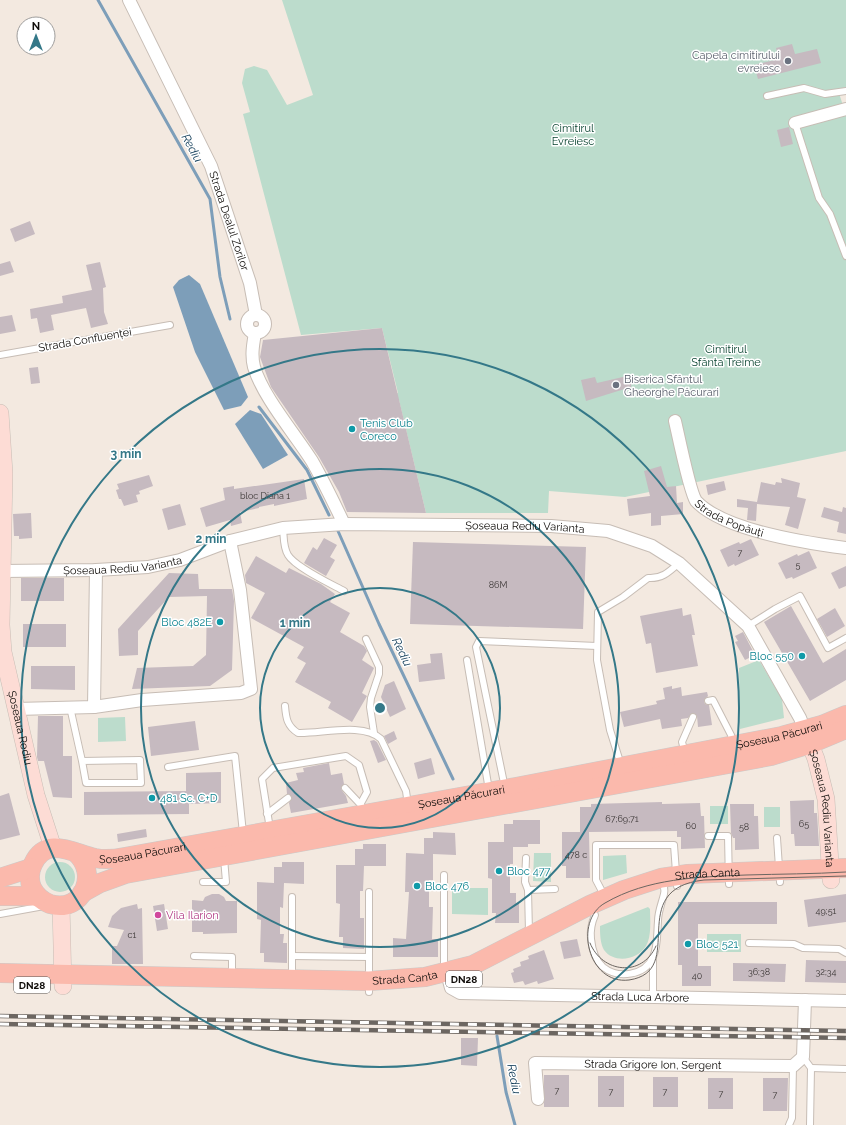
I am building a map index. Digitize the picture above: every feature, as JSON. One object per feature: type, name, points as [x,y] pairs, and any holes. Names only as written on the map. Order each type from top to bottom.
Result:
[{"type":"main road","name":"Șoseaua Rediu","points":[[0,413],[4,473],[0,626],[6,691],[16,709],[36,795],[53,848]]},
{"type":"main road","name":"Șoseaua Păcurari","points":[[53,848],[60,847],[95,858],[115,859],[243,836],[269,823],[362,809],[409,806],[498,790],[623,774],[685,754],[771,756],[808,738],[846,715]]},
{"type":"main road","name":"Șoseaua Păcurari","points":[[808,738],[846,729]]},
{"type":"main road","name":"Șoseaua Rediu Varianta","points":[[808,738],[826,799],[839,874]]},
{"type":"main road","name":"Șoseaua Păcurari","points":[[82,893],[114,877],[224,857],[623,774],[735,754]]},
{"type":"main road","points":[[53,848],[39,855],[31,868],[30,878],[32,887],[50,902],[63,980]]},
{"type":"main road","name":"Șoseaua Păcurari","points":[[0,896],[50,902],[73,902],[82,893],[88,881],[88,874],[84,862],[75,852]]},
{"type":"main road","points":[[0,878],[31,868]]},
{"type":"main road","name":"Strada Canta","points":[[448,978],[530,936],[597,906],[670,882],[729,878],[839,874]]},
{"type":"main road","name":"Strada Canta","points":[[63,980],[369,986],[424,977],[448,978],[501,963],[597,906]]},
{"type":"main road","name":"DN28","points":[[0,973],[63,980]]},
{"type":"main road","name":"Strada Canta","points":[[63,980],[292,980],[369,986]]},
{"type":"main road","name":"DN28","points":[[0,984],[63,980]]},
{"type":"street","name":"Strada Dealul Zorilor","points":[[129,0],[211,166],[250,283],[256,315],[251,317],[247,322],[250,330],[255,333],[252,350],[254,367],[288,428],[312,461],[344,524]]},
{"type":"street","points":[[795,123],[846,108]]},
{"type":"street","name":"Strada Popăuți","points":[[675,421],[696,500],[710,511],[731,522],[769,535],[846,548]]},
{"type":"street","name":"Șoseaua Rediu Varianta","points":[[2,561],[96,570],[148,567],[180,560],[230,541],[283,528],[344,524],[551,526],[608,531],[652,546],[679,562],[748,626],[800,718],[808,738]]},
{"type":"street","points":[[16,709],[94,707],[142,700],[241,694],[250,689],[240,590],[230,541]]},
{"type":"street","points":[[94,707],[96,570]]},
{"type":"street","name":"Strada Luca Arbore","points":[[448,978],[451,988],[460,993],[846,1000]]},
{"type":"street","points":[[793,1066],[803,1057],[805,1000]]},
{"type":"street","name":"Strada Grigore Ion, Sergent","points":[[538,1099],[535,1063],[793,1066]]},
{"type":"lane","points":[[767,96],[804,88],[825,94],[846,91]]},
{"type":"lane","points":[[795,123],[819,198],[830,214],[846,256]]},
{"type":"lane","name":"Strada Confluenței","points":[[0,355],[170,325]]},
{"type":"lane","points":[[283,528],[284,547],[288,556],[296,564],[344,591]]},
{"type":"lane","points":[[623,774],[609,723],[597,660],[598,612],[623,597],[648,578],[657,579],[663,577],[679,562]]},
{"type":"lane","points":[[748,626],[775,609],[800,596],[828,648],[846,638]]},
{"type":"lane","points":[[366,639],[379,667],[370,707],[374,733]]},
{"type":"lane","points":[[498,790],[476,647],[479,641],[597,646]]},
{"type":"lane","points":[[467,660],[498,790]]},
{"type":"lane","points":[[708,701],[713,700],[731,735],[735,754]]},
{"type":"lane","points":[[285,706],[286,718],[290,728],[298,733],[357,730],[374,733],[381,739],[406,792],[409,806]]},
{"type":"lane","points":[[70,707],[86,783],[141,782],[140,760],[82,761]]},
{"type":"lane","points":[[685,754],[682,742],[693,717]]},
{"type":"lane","points":[[168,767],[235,756],[243,836]]},
{"type":"lane","points":[[269,823],[262,779],[273,768],[346,756],[359,765],[367,792],[362,809]]},
{"type":"lane","points":[[345,788],[362,809]]},
{"type":"lane","points":[[269,823],[288,798]]},
{"type":"lane","points":[[708,836],[728,836],[729,878]]},
{"type":"lane","points":[[777,838],[779,876]]},
{"type":"lane","points":[[653,959],[647,967],[632,974],[620,974],[603,967],[597,960],[592,947],[591,923],[597,906],[596,845],[674,845],[670,882],[658,911],[656,946],[653,959],[653,997]]},
{"type":"lane","points":[[203,882],[226,882],[224,857]]},
{"type":"lane","points":[[526,858],[525,882],[528,890],[528,928],[530,936]]},
{"type":"lane","points":[[444,875],[444,963],[448,978]]},
{"type":"lane","points":[[528,890],[555,889]]},
{"type":"lane","points":[[369,892],[369,986]]},
{"type":"lane","points":[[292,897],[292,980]]},
{"type":"lane","points":[[0,914],[50,902]]},
{"type":"lane","points":[[749,943],[794,944],[803,948],[839,949],[846,953]]},
{"type":"lane","points":[[194,956],[232,957],[232,979]]},
{"type":"lane","points":[[292,956],[369,957]]},
{"type":"lane","points":[[803,1057],[811,1068],[810,1125]]},
{"type":"lane","points":[[789,1125],[792,1118],[793,1066]]},
{"type":"lane","points":[[811,1068],[846,1069]]},
{"type":"green space","name":"Cimitirul Sfânta Treime","points":[[282,0],[846,0],[846,87],[838,90],[846,115],[846,451],[625,497],[549,491],[548,513],[426,513],[399,400],[373,397],[398,393],[382,328],[301,335],[243,114],[250,112],[242,83],[245,69],[254,66],[267,70],[287,105],[313,95]]},
{"type":"green space","points":[[759,660],[782,699],[784,718],[740,729],[739,668]]},
{"type":"green space","points":[[125,717],[126,741],[98,742],[98,718]]},
{"type":"green space","points":[[710,806],[728,806],[728,824],[710,824]]},
{"type":"green space","points":[[764,807],[780,807],[780,827],[764,827]]},
{"type":"green space","points":[[534,853],[551,853],[551,882],[533,881]]},
{"type":"green space","points":[[626,855],[627,873],[603,880],[603,856]]},
{"type":"green space","points":[[60,862],[71,866],[75,877],[71,888],[60,892],[49,888],[45,877],[49,866]]},
{"type":"green space","points":[[452,888],[488,888],[488,915],[452,914]]},
{"type":"green space","points":[[648,907],[650,909],[650,933],[648,942],[642,951],[632,957],[620,959],[608,954],[604,950],[600,938],[600,926]]},
{"type":"green space","points":[[707,934],[741,934],[741,952],[707,952]]},
{"type":"water","points":[[189,275],[200,284],[248,397],[241,406],[224,410],[195,352],[173,287],[179,280]]},
{"type":"water","points":[[250,410],[261,414],[288,455],[263,469],[235,424]]},
{"type":"building","points":[[792,44],[795,54],[817,49],[821,63],[758,79],[754,65],[779,59],[776,48]]},
{"type":"building","points":[[789,127],[793,144],[781,147],[777,130]]},
{"type":"building","points":[[30,221],[35,234],[15,242],[10,229]]},
{"type":"building","points":[[10,261],[14,272],[0,276],[0,264]]},
{"type":"building","points":[[100,262],[106,287],[103,288],[104,312],[108,324],[91,328],[86,308],[51,315],[54,330],[40,333],[37,318],[31,319],[30,309],[63,303],[62,296],[92,290],[86,265]]},
{"type":"building","points":[[12,315],[16,331],[0,334],[0,317]]},
{"type":"building","name":"Tenis Club Coreco","points":[[382,328],[426,513],[347,512],[339,492],[319,457],[271,387],[260,357],[263,340]]},
{"type":"building","points":[[38,367],[40,383],[31,384],[29,368]]},
{"type":"building","points":[[627,376],[632,379],[631,387],[586,401],[581,380],[595,377],[597,383]]},
{"type":"building","points":[[661,466],[667,487],[676,486],[677,503],[683,502],[683,514],[661,516],[661,525],[651,526],[651,513],[629,516],[627,499],[650,496],[644,471]]},
{"type":"building","points":[[149,475],[153,486],[139,491],[140,494],[136,495],[138,502],[124,506],[121,499],[119,499],[116,490],[119,489],[117,484]]},
{"type":"building","points":[[781,478],[800,483],[797,497],[806,499],[798,529],[785,525],[790,507],[757,504],[756,521],[747,520],[748,508],[737,507],[737,499],[757,502],[761,482],[775,485],[776,482],[782,483]]},
{"type":"building","points":[[304,479],[307,499],[274,506],[274,504],[240,512],[242,523],[231,526],[230,520],[206,527],[200,508],[225,500],[223,488],[234,486],[234,489]]},
{"type":"building","points":[[724,481],[726,490],[708,495],[706,485]]},
{"type":"building","points":[[180,504],[186,525],[168,530],[162,509]]},
{"type":"building","points":[[824,507],[842,512],[843,507],[846,508],[846,534],[837,532],[839,522],[821,517]]},
{"type":"building","points":[[31,513],[32,538],[19,539],[19,536],[14,536],[13,514]]},
{"type":"building","points":[[324,538],[337,545],[330,557],[335,560],[326,576],[304,563],[313,547],[317,550]]},
{"type":"building","points":[[751,539],[759,555],[735,566],[734,564],[728,567],[720,550]]},
{"type":"building","points":[[413,542],[586,547],[583,629],[410,624]]},
{"type":"building","points":[[809,551],[817,568],[793,579],[792,577],[786,579],[778,563],[797,554],[798,556]]},
{"type":"building","points":[[256,556],[286,573],[289,568],[321,584],[335,594],[330,602],[350,613],[340,632],[364,646],[367,651],[362,660],[374,668],[362,693],[367,696],[352,722],[328,708],[331,702],[295,682],[306,663],[297,658],[304,647],[251,618],[265,593],[246,583],[245,575]]},
{"type":"building","points":[[846,566],[846,586],[839,589],[831,573]]},
{"type":"building","name":"Bloc 482E","points":[[169,573],[198,574],[199,589],[232,589],[234,601],[232,670],[210,686],[132,689],[137,668],[193,666],[206,655],[207,596],[169,597],[138,631],[138,655],[119,656],[118,629]]},
{"type":"building","points":[[21,578],[64,578],[64,601],[21,601]]},
{"type":"building","name":"Bloc 550","points":[[791,606],[823,663],[846,649],[846,680],[810,701],[764,622]]},
{"type":"building","points":[[682,608],[683,616],[691,614],[695,635],[692,635],[698,666],[656,673],[651,643],[646,644],[640,616]]},
{"type":"building","points":[[835,608],[845,626],[827,637],[817,619]]},
{"type":"building","points":[[23,624],[66,624],[66,647],[23,647]]},
{"type":"building","points":[[743,632],[755,655],[745,660],[735,642],[738,641],[735,636]]},
{"type":"building","points":[[442,653],[445,679],[419,682],[417,665],[431,663],[430,654]]},
{"type":"building","points":[[31,666],[75,666],[75,690],[31,689]]},
{"type":"building","points":[[394,681],[406,709],[390,717],[381,697],[385,685]]},
{"type":"building","points":[[672,686],[672,689],[681,687],[682,696],[707,692],[708,696],[704,701],[705,704],[709,705],[712,725],[698,727],[697,716],[693,713],[688,718],[681,719],[682,726],[662,729],[660,719],[624,727],[620,712],[657,704],[656,701],[665,699],[663,688]]},
{"type":"building","points":[[38,716],[63,716],[63,756],[72,756],[72,798],[53,797],[44,761],[38,761]]},
{"type":"building","points":[[195,721],[199,750],[151,756],[148,727]]},
{"type":"building","points":[[394,731],[397,739],[388,744],[384,736]]},
{"type":"building","points":[[374,740],[377,742],[386,760],[378,763],[370,741]]},
{"type":"building","points":[[431,758],[435,774],[418,779],[414,763]]},
{"type":"building","points":[[329,763],[331,775],[342,773],[344,784],[341,789],[346,796],[348,803],[291,813],[289,803],[292,797],[287,794],[286,783],[298,780],[296,773],[304,772],[303,768]]},
{"type":"building","name":"481 Sc. C+D","points":[[221,772],[221,803],[189,804],[189,814],[84,815],[84,792],[186,791],[186,773]]},
{"type":"building","points":[[9,793],[20,835],[0,840],[0,796]]},
{"type":"building","points":[[814,800],[814,813],[817,813],[819,846],[795,846],[794,834],[791,834],[790,801]]},
{"type":"building","points":[[662,802],[662,804],[700,803],[701,816],[704,816],[705,848],[681,849],[681,837],[677,837],[677,831],[589,832],[590,878],[566,878],[566,866],[562,866],[562,832],[580,832],[580,807],[591,807],[591,804]]},
{"type":"building","points":[[730,804],[754,804],[754,816],[758,816],[759,849],[735,850],[735,838],[733,838],[731,833]]},
{"type":"building","name":"Bloc 477","points":[[513,820],[540,820],[540,844],[528,844],[528,847],[513,847],[513,864],[510,864],[510,893],[516,893],[516,903],[519,903],[519,923],[495,923],[496,913],[492,913],[492,879],[488,878],[488,842],[504,842],[504,824],[513,824]]},
{"type":"building","points":[[146,829],[147,837],[118,842],[117,834]]},
{"type":"building","name":"Bloc 476","points":[[433,832],[455,833],[456,855],[433,854],[433,880],[429,880],[429,907],[433,907],[432,939],[438,939],[438,957],[393,957],[393,938],[406,939],[409,892],[405,892],[406,853],[424,854],[424,838],[433,838]]},
{"type":"building","points":[[363,844],[386,844],[386,866],[364,866],[363,891],[360,891],[360,918],[364,918],[364,949],[343,948],[343,937],[339,937],[340,904],[336,903],[336,865],[355,865],[355,849],[363,849]]},
{"type":"building","points":[[282,862],[304,862],[304,884],[284,883],[283,908],[280,907],[280,934],[284,934],[283,943],[287,943],[287,963],[264,962],[264,953],[260,953],[261,920],[257,919],[257,882],[274,883],[274,867],[282,867]]},
{"type":"building","points":[[212,894],[219,894],[224,897],[226,901],[237,901],[237,933],[203,934],[203,932],[192,932],[192,900],[203,901],[205,897]]},
{"type":"building","points":[[846,894],[846,922],[808,927],[804,900]]},
{"type":"building","name":"Bloc 521","points":[[678,902],[777,902],[777,924],[698,924],[698,966],[711,966],[711,986],[682,986],[682,965],[678,965]]},
{"type":"building","points":[[137,904],[138,909],[142,908],[143,964],[112,964],[112,946],[117,946],[124,930],[108,927],[112,916],[121,908]]},
{"type":"building","name":"Vila Ilarion","points":[[164,904],[168,929],[157,931],[153,906]]},
{"type":"building","points":[[577,939],[581,956],[564,959],[560,942]]},
{"type":"building","points":[[544,950],[554,979],[538,984],[537,981],[525,985],[523,981],[514,983],[511,973],[514,972],[513,969],[521,966],[520,962],[529,959],[528,956]]},
{"type":"building","points":[[806,960],[846,961],[846,983],[805,982]]},
{"type":"building","points":[[733,963],[786,964],[785,982],[733,981]]},
{"type":"building","points":[[461,1038],[478,1038],[477,1066],[461,1065]]},
{"type":"building","points":[[544,1075],[569,1075],[569,1107],[544,1107]]},
{"type":"building","points":[[598,1076],[624,1076],[624,1107],[598,1107]]},
{"type":"building","points":[[653,1077],[678,1077],[678,1107],[653,1107]]},
{"type":"building","points":[[708,1078],[733,1078],[733,1109],[708,1109]]},
{"type":"building","points":[[763,1078],[788,1078],[787,1111],[763,1111]]},
{"type":"waterway","name":"Rediu","points":[[98,0],[210,199],[220,277],[230,319]]},
{"type":"waterway","name":"Rediu","points":[[259,407],[307,470],[329,515]]},
{"type":"waterway","name":"Rediu","points":[[338,531],[379,624],[453,779]]},
{"type":"waterway","name":"Rediu","points":[[497,1036],[506,1092],[515,1125]]},
{"type":"tram line","points":[[846,872],[692,878],[674,880],[638,888],[605,903],[595,912],[589,923],[588,937],[590,950],[595,963],[603,973],[615,979],[629,980],[646,973],[655,962],[658,947],[660,913],[667,898],[680,887],[704,880],[846,876]]},
{"type":"tram line","points":[[590,943],[603,961],[612,966],[622,968],[632,967],[641,963],[650,956],[656,946]]},
{"type":"railway","points":[[0,1016],[846,1031]]},
{"type":"railway","points":[[0,1024],[846,1038]]},
{"type":"place","name":"Capela cimitirului evreiesc","points":[[788,61]]},
{"type":"place","name":"Biserica Sfântul Gheorghe Păcurari","points":[[616,385]]},
{"type":"place","name":"Tenis Club Coreco","points":[[352,429]]},
{"type":"place","name":"Bloc 482E","points":[[220,622]]},
{"type":"place","name":"Bloc 550","points":[[802,656]]},
{"type":"place","name":"481 Sc. C+D","points":[[152,798]]},
{"type":"place","name":"Bloc 477","points":[[499,871]]},
{"type":"place","name":"Bloc 476","points":[[417,886]]},
{"type":"place","name":"Vila Ilarion","points":[[158,915]]},
{"type":"place","name":"Bloc 521","points":[[688,944]]},
{"type":"park label","name":"Cimitirul Evreiesc","points":[[573,134]]}]
